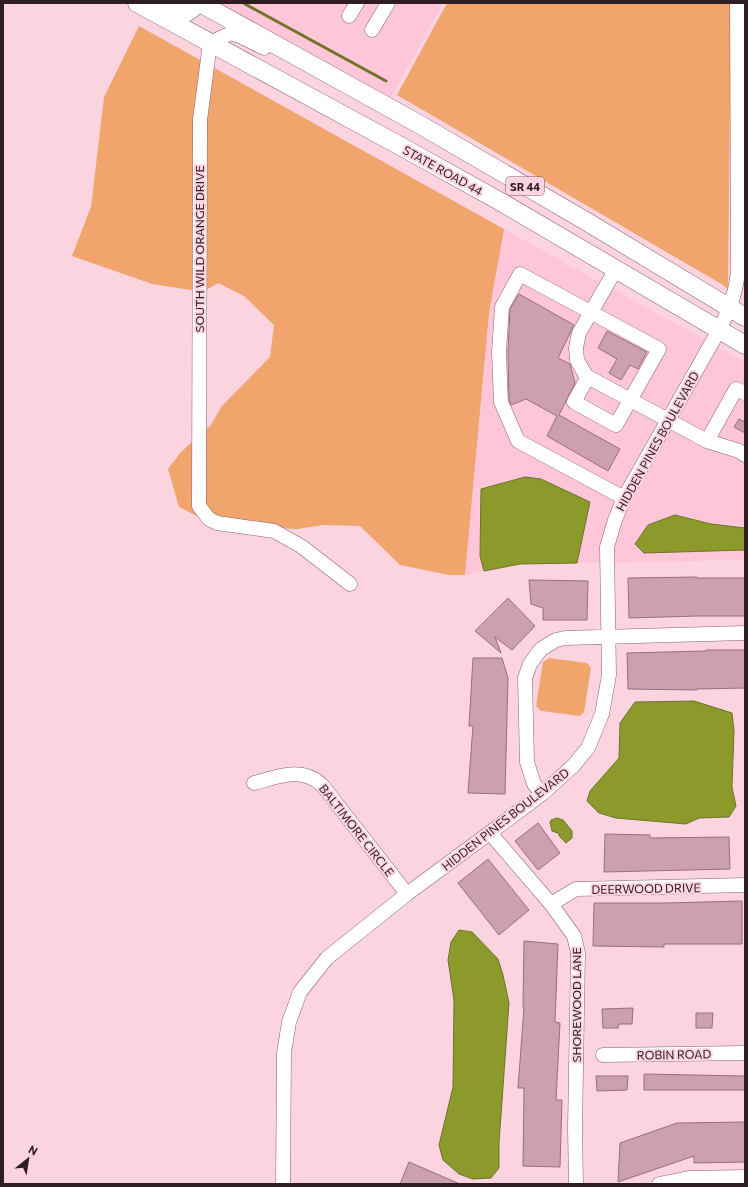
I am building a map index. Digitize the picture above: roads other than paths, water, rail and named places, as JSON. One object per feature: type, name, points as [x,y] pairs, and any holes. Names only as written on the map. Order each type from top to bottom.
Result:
[{"type":"main road","name":"STATE ROAD 44","points":[[137,3],[501,202],[745,345]]},
{"type":"main road","points":[[157,3],[175,13],[186,13],[200,3]]},
{"type":"main road","name":"SR 44","points":[[200,3],[408,118],[584,220],[738,312]]},
{"type":"street","points":[[349,16],[357,3]]},
{"type":"street","points":[[372,30],[388,3]]},
{"type":"street","name":"HIDDEN PINES BOULEVARD","points":[[283,1184],[284,1053],[288,1022],[300,992],[327,958],[407,894],[542,794],[573,766],[588,748],[602,714],[609,675],[607,636],[607,547],[615,520],[624,498],[719,330],[738,312],[736,289],[738,272],[738,3]]},
{"type":"street","points":[[210,43],[231,33],[242,37],[327,81],[408,118]]},
{"type":"street","name":"SOUTH WILD ORANGE DRIVE","points":[[210,43],[200,120],[199,506],[209,519],[217,523],[274,531],[302,546],[350,584]]},
{"type":"street","points":[[616,269],[579,333],[576,348],[577,360],[586,376],[706,442],[738,451],[745,455]]},
{"type":"street","points":[[588,377],[574,402],[616,425],[659,349],[520,274],[502,306],[499,352],[501,402],[518,441],[624,498]]},
{"type":"street","points":[[706,442],[736,389],[745,393]]},
{"type":"street","points":[[542,794],[534,784],[526,762],[525,678],[530,664],[541,649],[556,640],[565,638],[745,633]]},
{"type":"street","name":"BALTIMORE CIRCLE","points":[[254,782],[294,774],[302,774],[316,779],[407,894]]},
{"type":"street","name":"SHOREWOOD LANE","points":[[490,833],[550,904],[574,936],[578,953],[575,1129],[576,1184]]},
{"type":"street","name":"DEERWOOD DRIVE","points":[[550,904],[576,889],[745,885]]},
{"type":"street","name":"ROBIN ROAD","points":[[603,1055],[745,1053]]},
{"type":"street","points":[[659,1184],[689,1178],[745,1177]]},
{"type":"waterway","points":[[245,4],[386,81]]}]
